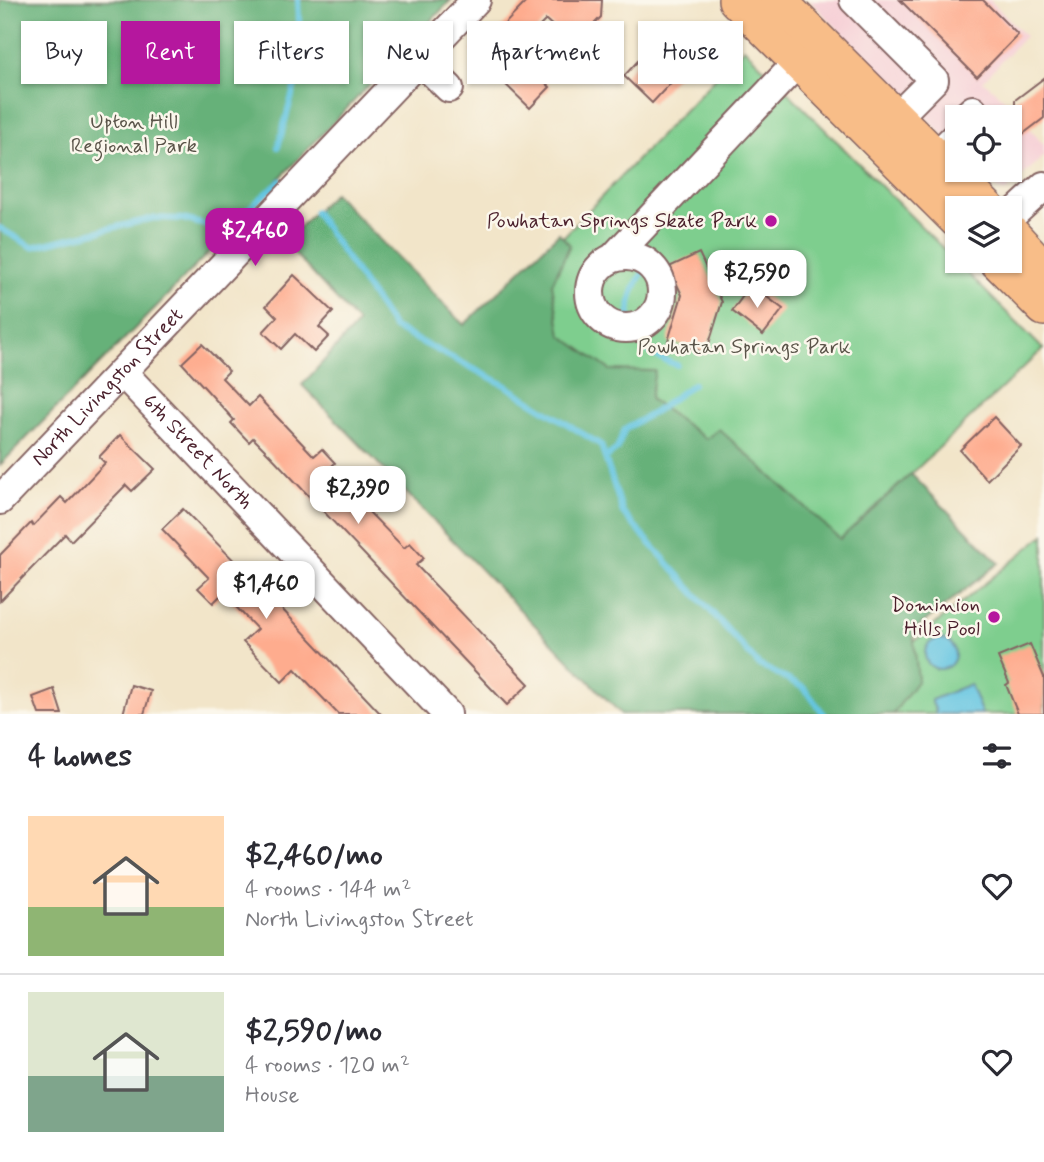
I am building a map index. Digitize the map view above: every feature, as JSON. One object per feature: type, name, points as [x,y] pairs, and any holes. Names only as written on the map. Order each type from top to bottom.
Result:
[{"type":"main road","points":[[736,0],[799,62],[886,128],[945,146]]},
{"type":"main road","points":[[778,0],[886,128],[945,204]]},
{"type":"main road","points":[[1022,245],[1044,269]]},
{"type":"main road","points":[[1010,273],[1044,308]]},
{"type":"street","name":"North Livingston Street","points":[[453,25],[476,0]]},
{"type":"street","points":[[854,0],[934,80],[886,128]]},
{"type":"street","points":[[614,257],[799,62]]},
{"type":"street","name":"North Livingston Street","points":[[0,500],[397,84]]},
{"type":"street","points":[[445,84],[449,88]]},
{"type":"street","points":[[1022,206],[1044,186]]},
{"type":"street","name":"6th Street North","points":[[122,372],[447,714]]},
{"type":"shaded area","points":[[809,0],[990,0],[1025,36],[983,81],[1009,105],[945,105],[945,137]]},
{"type":"shaded area","points":[[1022,120],[1044,145],[1044,156],[1022,176]]},
{"type":"shaded area","points":[[990,182],[1016,182],[1005,192]]},
{"type":"green space","name":"Upton Hill Regional Park","points":[[0,0],[451,0],[431,21],[363,21],[363,84],[370,84],[0,465]]},
{"type":"green space","name":"Powhatan Springs Park","points":[[743,49],[945,250],[945,273],[968,273],[1043,349],[659,714],[365,444],[710,84],[743,84]]},
{"type":"green space","points":[[334,193],[464,325],[559,233],[570,245],[552,284],[561,335],[610,370],[655,371],[650,399],[706,439],[719,429],[840,539],[911,474],[999,563],[913,631],[918,680],[893,714],[621,714],[302,385],[358,323],[284,242]]},
{"type":"green space","name":"Dominion Hills Pool","points":[[1044,535],[1044,714],[852,714],[845,698]]},
{"type":"water","points":[[940,639],[951,643],[955,654],[951,665],[940,669],[929,665],[925,654],[929,643]]},
{"type":"water","points":[[970,684],[982,714],[935,714],[931,700]]},
{"type":"building","points":[[528,0],[602,0],[601,17],[597,21],[508,21]]},
{"type":"building","points":[[900,0],[983,0],[1018,35],[977,77]]},
{"type":"building","points":[[638,61],[638,84],[670,84],[652,103],[624,76]]},
{"type":"building","points":[[1044,78],[1044,118],[1022,135],[1022,105],[1015,105],[1015,100]]},
{"type":"building","points":[[505,84],[547,84],[550,87],[530,108]]},
{"type":"building","points":[[699,253],[722,302],[706,353],[668,341],[682,295],[669,267]]},
{"type":"building","points":[[294,275],[333,312],[319,327],[329,336],[314,352],[295,334],[281,349],[263,332],[277,317],[266,306]]},
{"type":"building","points":[[751,285],[783,309],[763,335],[732,311]]},
{"type":"building","points":[[202,344],[229,371],[222,378],[249,406],[258,397],[314,456],[322,449],[335,463],[328,470],[404,548],[410,543],[424,558],[416,565],[529,684],[507,705],[270,455],[253,438],[249,442],[231,423],[234,420],[182,363]]},
{"type":"building","points":[[994,417],[1021,446],[987,480],[960,450]]},
{"type":"building","points":[[120,435],[155,469],[132,491],[126,485],[71,541],[65,534],[0,601],[0,555],[61,497],[67,503],[105,463],[99,457]]},
{"type":"building","points":[[183,509],[381,714],[338,714],[295,669],[282,682],[243,642],[257,629],[223,593],[213,603],[198,588],[209,578],[162,529]]},
{"type":"building","points":[[1030,644],[1044,677],[1044,714],[1018,714],[998,657]]},
{"type":"building","points":[[131,685],[151,691],[144,714],[123,714]]},
{"type":"building","points":[[54,689],[62,714],[39,714],[33,697]]},
{"type":"waterway","points":[[278,147],[301,63],[298,0]]},
{"type":"waterway","points":[[0,228],[32,247],[154,218],[183,219],[209,226],[228,226],[281,181]]},
{"type":"waterway","points":[[315,212],[394,328],[503,384],[601,445],[623,513],[759,665],[804,688],[824,714]]},
{"type":"waterway","points":[[656,257],[634,288],[630,319],[644,346],[658,357],[677,365]]},
{"type":"waterway","points":[[605,458],[617,449],[625,429],[693,384]]},
{"type":"place","name":"Powhatan Springs Skate Park","points":[[771,221]]},
{"type":"place","name":"Dominion Hills Pool","points":[[994,617]]}]
